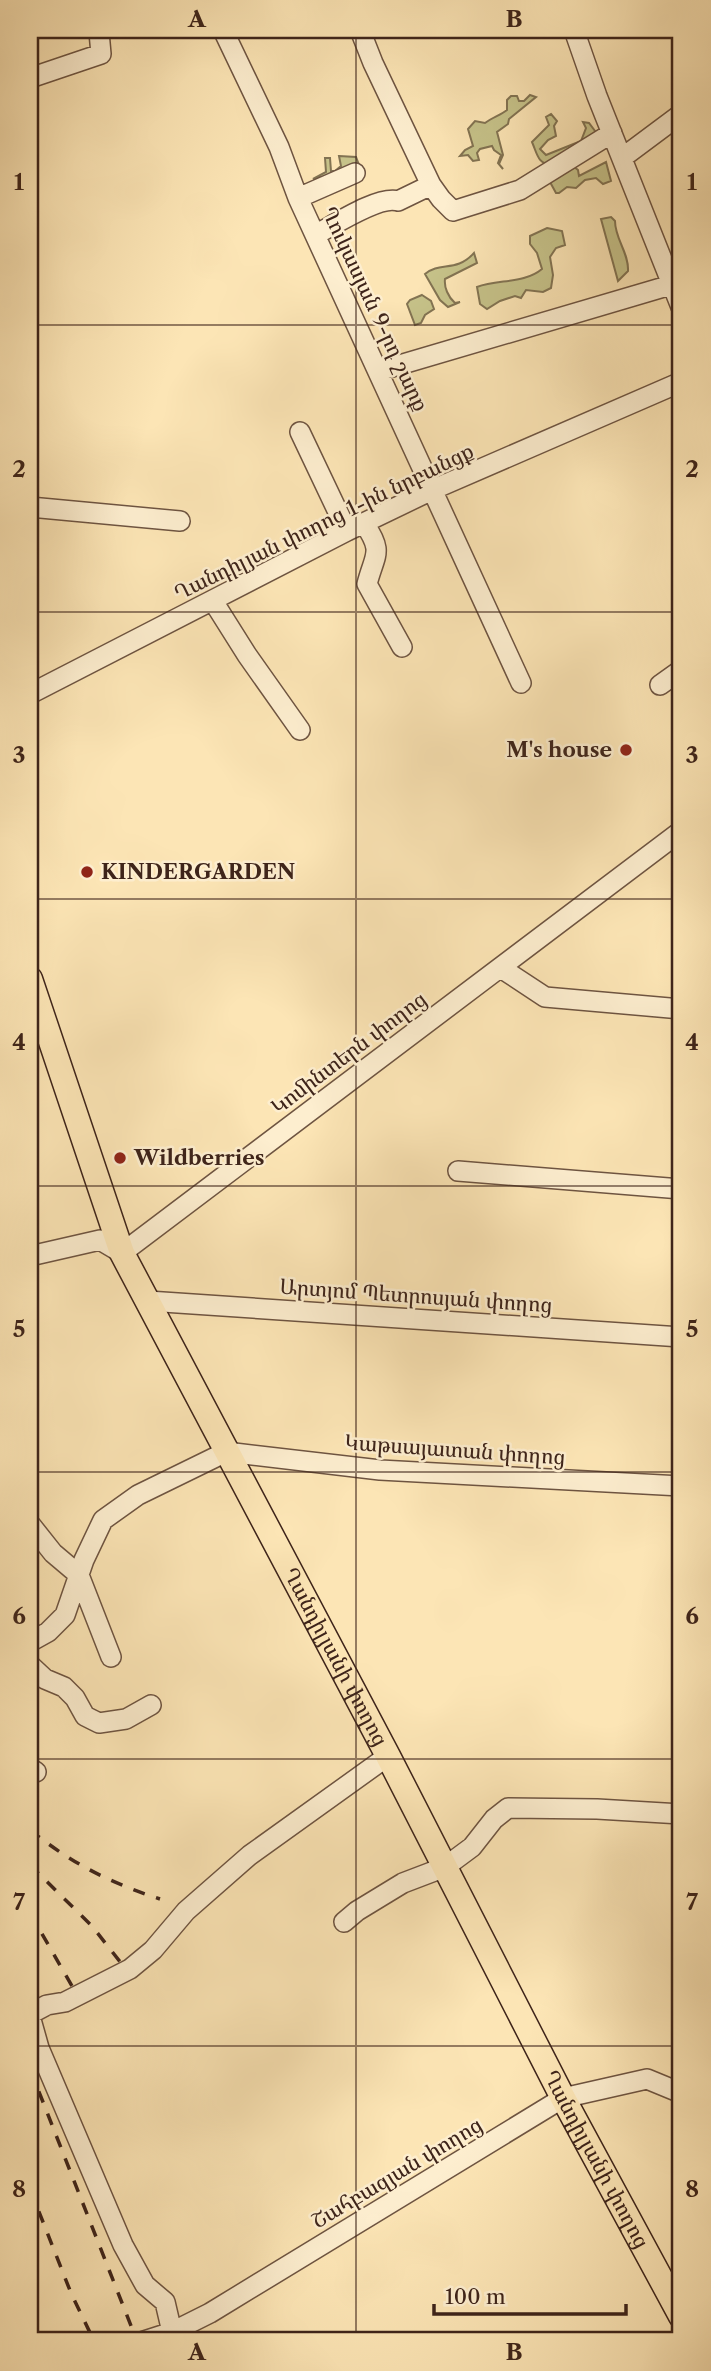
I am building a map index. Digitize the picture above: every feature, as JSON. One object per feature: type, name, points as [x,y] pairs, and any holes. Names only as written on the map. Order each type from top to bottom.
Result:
[{"type":"main road","name":"Ղանդիլյանի փողոց","points":[[30,978],[122,1253],[388,1756],[563,2098],[681,2316]]},
{"type":"street","points":[[30,78],[101,54],[99,32],[102,30]]},
{"type":"street","name":"Ղուկասյան 9-րդ շարք","points":[[223,30],[279,147],[298,198],[521,682]]},
{"type":"street","points":[[360,30],[431,186],[453,211],[520,190],[612,133]]},
{"type":"street","points":[[574,30],[622,159],[677,283],[681,307]]},
{"type":"street","points":[[622,159],[681,114]]},
{"type":"street","points":[[298,198],[355,173]]},
{"type":"street","points":[[316,235],[376,204],[392,199],[398,201],[431,186]]},
{"type":"street","points":[[379,371],[677,283]]},
{"type":"street","name":"Ղանդիլյան փողոց 1-ին նրբանցք","points":[[30,694],[432,490],[681,382]]},
{"type":"street","points":[[300,432],[356,527],[375,539],[378,552],[367,584],[402,647]]},
{"type":"street","points":[[30,507],[180,521]]},
{"type":"street","points":[[213,601],[300,730]]},
{"type":"street","points":[[660,685],[681,670]]},
{"type":"street","name":"Կոմինտերն փողոց","points":[[122,1253],[681,831]]},
{"type":"street","points":[[501,968],[545,997],[681,1009]]},
{"type":"street","points":[[458,1171],[681,1189]]},
{"type":"street","points":[[30,1256],[100,1240],[122,1253]]},
{"type":"street","name":"Արտյոմ Պետրոսյան փողոց","points":[[148,1301],[681,1337]]},
{"type":"street","points":[[31,1642],[48,1632],[65,1615],[79,1574],[103,1520],[138,1495],[226,1452]]},
{"type":"street","name":"Կաթսայատան փողոց","points":[[226,1452],[380,1471],[681,1486]]},
{"type":"street","points":[[30,1524],[53,1553],[79,1574],[111,1657]]},
{"type":"street","points":[[30,1665],[45,1679],[64,1687],[75,1698],[85,1716],[99,1723],[126,1718],[151,1705]]},
{"type":"street","points":[[172,2332],[165,2302],[145,2285],[123,2245],[39,2048],[30,2015],[47,2005],[65,2002],[130,1969],[153,1950],[186,1911],[250,1855],[388,1756]]},
{"type":"street","points":[[344,1922],[403,1883],[445,1867],[472,1847],[494,1819],[508,1808],[681,1814]]},
{"type":"street","name":"Շահբազյան փողոց","points":[[144,2341],[172,2332],[209,2313],[563,2098],[647,2080],[681,2093]]},
{"type":"shaded area","points":[[530,95],[536,97],[497,132],[503,155],[499,164],[503,169],[498,163],[501,155],[492,146],[480,149],[477,153],[479,160],[473,161],[468,155],[460,156],[473,146],[468,129],[475,121],[485,123],[505,112],[507,100],[511,96],[517,96],[519,101],[524,101]]},
{"type":"shaded area","points":[[551,114],[557,121],[554,126],[556,136],[540,149],[546,155],[581,141],[586,128],[583,122],[589,123],[595,131],[594,138],[552,166],[541,160],[532,142],[549,125],[546,117]]},
{"type":"shaded area","points":[[339,156],[356,157],[359,165],[338,174],[313,179],[326,172],[325,158],[330,158],[331,171],[341,166]]},
{"type":"shaded area","points":[[606,162],[611,181],[603,184],[596,178],[585,180],[576,188],[567,187],[556,193],[550,182],[573,166],[578,170],[579,176]]},
{"type":"shaded area","points":[[611,217],[615,221],[628,264],[628,271],[618,281],[601,219]]},
{"type":"shaded area","points":[[547,228],[562,231],[565,245],[556,248],[550,257],[553,275],[551,288],[543,292],[526,290],[521,298],[515,296],[487,309],[480,304],[477,287],[527,277],[542,269],[537,253],[530,244],[530,236]]},
{"type":"shaded area","points":[[474,253],[477,263],[445,279],[450,298],[455,303],[460,302],[448,307],[440,300],[425,274],[436,268],[461,263]]},
{"type":"shaded area","points":[[422,295],[431,301],[434,309],[425,315],[421,323],[415,325],[407,304]]},
{"type":"railway","points":[[30,1830],[92,1871],[160,1899]]},
{"type":"railway","points":[[30,1865],[92,1926],[121,1963]]},
{"type":"railway","points":[[30,1913],[72,1986]]},
{"type":"railway","points":[[30,2069],[137,2341]]},
{"type":"railway","points":[[30,2189],[71,2293],[94,2341]]},
{"type":"place","name":"M's house","points":[[626,750]]},
{"type":"place","name":"KINDERGARDEN","points":[[87,872]]},
{"type":"place","name":"Wildberries","points":[[120,1158]]}]
